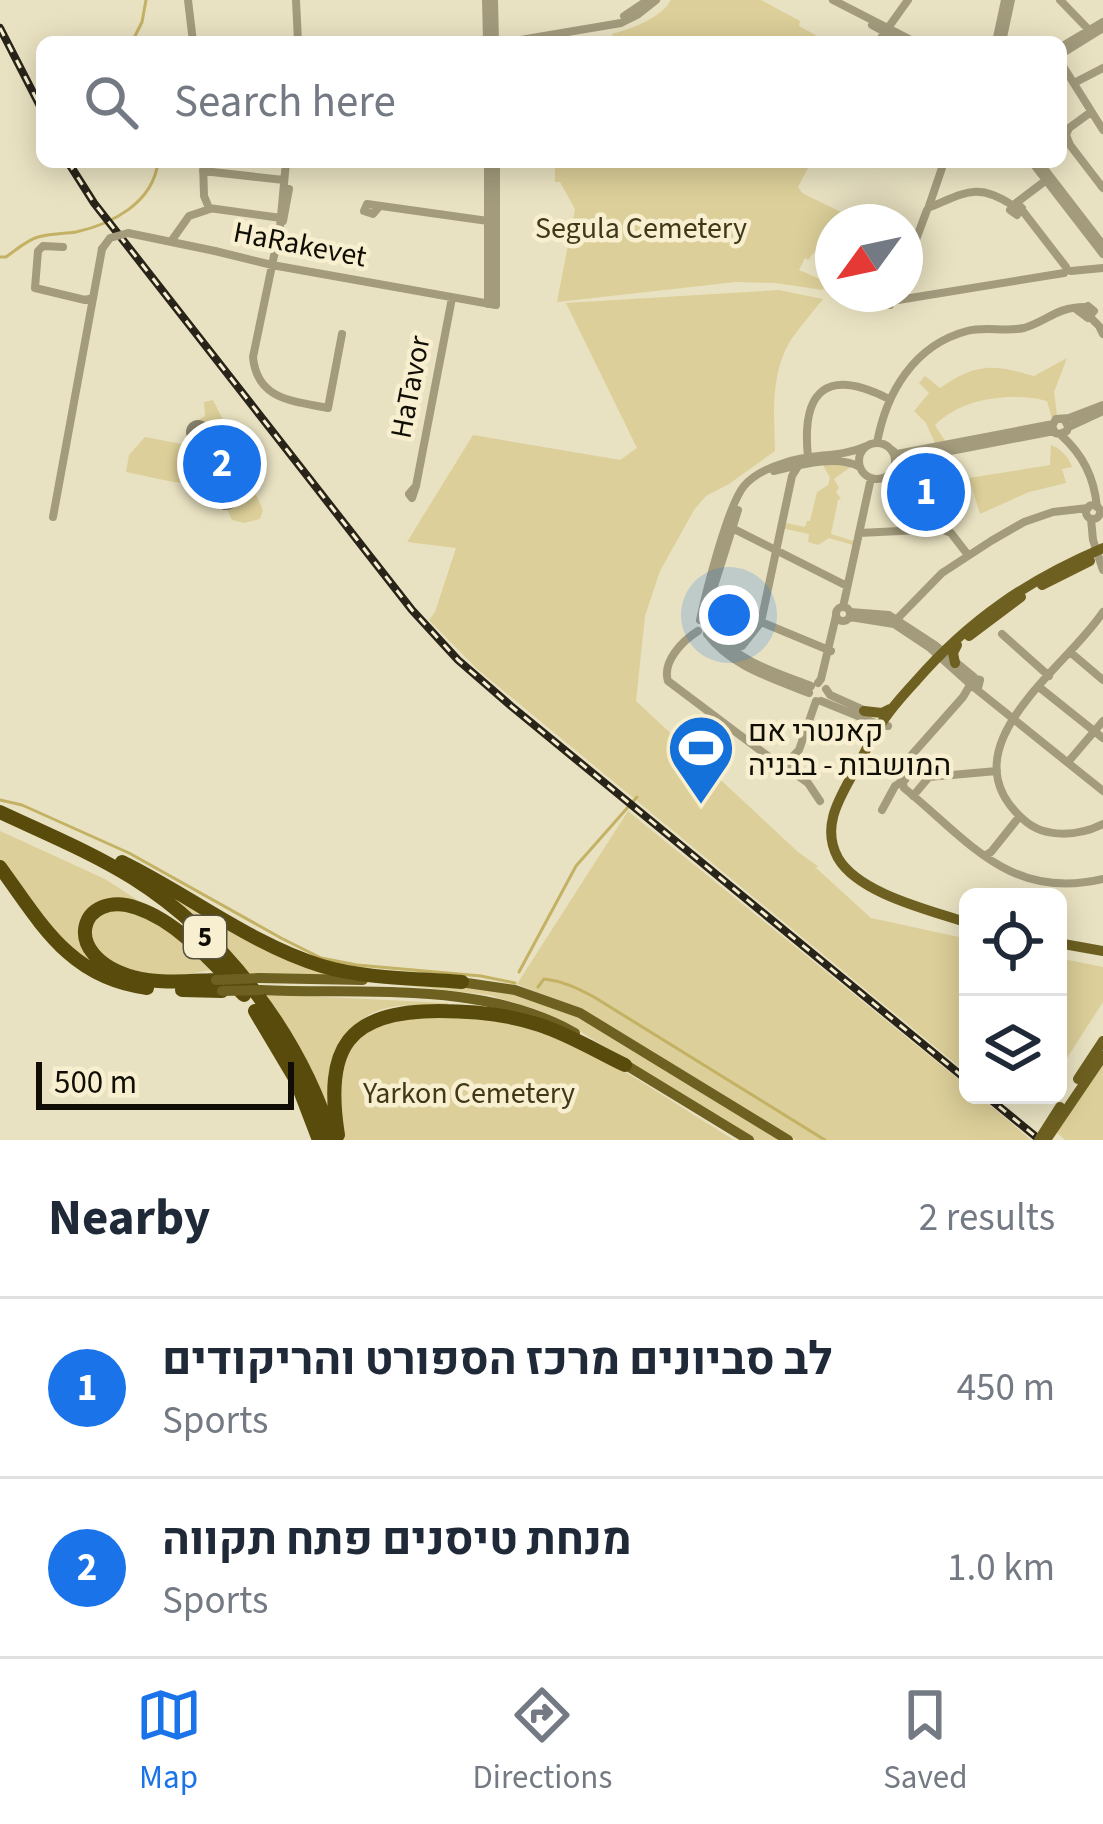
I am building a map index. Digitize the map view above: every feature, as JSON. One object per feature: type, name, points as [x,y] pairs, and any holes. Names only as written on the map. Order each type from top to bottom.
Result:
[{"type":"highway","name":"5","points":[[0,812],[136,880],[212,944],[254,993],[291,1048],[336,1140]]},
{"type":"highway","name":"5","points":[[0,822],[86,861],[139,892],[206,950],[244,994],[292,1072],[320,1140]]},
{"type":"highway","points":[[26,824],[122,863],[315,964],[353,973],[462,982]]},
{"type":"highway","points":[[0,867],[56,942],[92,972],[139,987],[219,985]]},
{"type":"highway","points":[[219,985],[161,982],[115,970],[89,951],[87,924],[106,906],[141,909],[187,940],[244,994]]},
{"type":"highway","points":[[336,1140],[333,1092],[340,1057],[361,1030],[391,1013],[467,1011],[507,1016],[556,1031],[625,1065]]},
{"type":"main road","points":[[862,880],[836,844],[836,819],[877,720],[943,655],[999,612],[1098,554]]},
{"type":"main road","points":[[877,720],[943,655]]},
{"type":"main road","points":[[893,707],[882,712],[873,727],[872,741],[832,815],[830,833],[836,855],[862,880],[959,919]]},
{"type":"main road","points":[[1067,942],[1103,947]]},
{"type":"main road","points":[[219,985],[462,982],[515,990],[580,1013],[788,1140]]},
{"type":"main road","points":[[260,984],[466,996],[520,1009],[560,1025],[749,1140]]},
{"type":"main road","points":[[1042,1140],[1103,1041]]},
{"type":"main road","points":[[1063,1108],[1103,1056]]},
{"type":"street","points":[[188,0],[192,36]]},
{"type":"street","points":[[298,0],[301,36]]},
{"type":"street","points":[[490,0],[493,36]]},
{"type":"street","points":[[490,0],[491,36]]},
{"type":"street","points":[[539,36],[626,20],[652,0]]},
{"type":"street","points":[[822,0],[897,36]]},
{"type":"street","points":[[833,0],[903,36]]},
{"type":"street","points":[[882,36],[908,0]]},
{"type":"street","points":[[1000,36],[1008,0]]},
{"type":"street","points":[[1060,0],[1089,30]]},
{"type":"street","points":[[1067,50],[1089,30],[1103,26]]},
{"type":"street","points":[[1067,51],[1103,26]]},
{"type":"street","points":[[495,31],[500,36]]},
{"type":"street","points":[[1067,68],[1103,130]]},
{"type":"street","points":[[1074,83],[1103,68]]},
{"type":"street","points":[[1067,133],[1091,112]]},
{"type":"street","points":[[1067,138],[1103,188]]},
{"type":"street","points":[[203,168],[205,203],[210,208]]},
{"type":"street","points":[[209,168],[284,180]]},
{"type":"street","points":[[287,168],[253,357],[258,380],[286,400],[328,408],[342,334]]},
{"type":"street","points":[[280,222],[286,213],[289,168]]},
{"type":"street","points":[[492,168],[488,221],[492,304]]},
{"type":"street","points":[[492,168],[492,304]]},
{"type":"street","points":[[923,223],[942,168]]},
{"type":"street","points":[[923,294],[1099,268],[1102,250],[1043,179],[1018,208]]},
{"type":"street","points":[[929,208],[973,190],[1000,197],[1033,224],[1067,270]]},
{"type":"street","points":[[172,240],[189,216],[210,208],[280,222]]},
{"type":"street","points":[[378,208],[488,221]]},
{"type":"street","name":"HaRakevet","points":[[94,297],[102,249],[110,238],[128,232],[272,265],[492,304]]},
{"type":"street","points":[[53,517],[94,297],[85,300],[34,287],[38,251],[43,246],[63,247]]},
{"type":"street","name":"HaTavor","points":[[416,486],[452,297]]},
{"type":"street","points":[[860,467],[860,454],[872,444],[890,399],[909,369],[940,344],[967,331],[1019,329],[1068,308],[1088,313],[1103,330]]},
{"type":"street","points":[[806,462],[809,410],[819,394],[844,383],[890,399]]},
{"type":"street","points":[[872,478],[889,475],[899,461],[1061,428],[1103,408]]},
{"type":"street","points":[[1061,428],[1093,484],[1098,554]]},
{"type":"street","points":[[872,478],[844,615],[799,750],[788,761],[777,761],[668,681],[665,672],[687,638],[705,627],[742,494],[750,484],[761,476],[789,472],[806,462],[872,444],[897,454],[1061,428]]},
{"type":"street","points":[[892,450],[895,464]]},
{"type":"street","points":[[818,691],[749,669],[724,653],[705,627],[727,526],[742,488],[782,463],[850,461],[872,478]]},
{"type":"street","points":[[731,650],[742,646],[761,622],[789,472]]},
{"type":"street","points":[[897,620],[942,573],[1021,524],[1069,510],[1092,512]]},
{"type":"street","points":[[732,528],[847,586]]},
{"type":"street","points":[[859,533],[941,530],[951,533],[968,555]]},
{"type":"street","points":[[1102,614],[1013,718],[998,750],[997,770],[1000,788],[1032,827],[1054,834],[1087,832],[1103,824]]},
{"type":"street","points":[[844,615],[887,621],[943,655]]},
{"type":"street","points":[[844,615],[889,615],[897,620],[1103,791]]},
{"type":"street","points":[[761,622],[829,651]]},
{"type":"street","points":[[705,627],[743,658],[877,720]]},
{"type":"street","points":[[1002,634],[1049,675]]},
{"type":"street","points":[[742,646],[743,658]]},
{"type":"street","points":[[1070,652],[1103,680]]},
{"type":"street","points":[[882,810],[901,782],[908,760],[974,684]]},
{"type":"street","points":[[974,684],[1011,710],[1022,706]]},
{"type":"street","points":[[1039,687],[1099,735]]},
{"type":"street","points":[[1003,710],[1007,729]]},
{"type":"street","points":[[1068,762],[1099,735],[1103,721]]},
{"type":"street","points":[[908,760],[929,777]]},
{"type":"street","points":[[788,761],[820,801]]},
{"type":"street","points":[[913,796],[929,777],[997,770]]},
{"type":"street","points":[[901,782],[1022,878],[1050,884],[1103,879]]},
{"type":"street","points":[[989,856],[1020,818]]},
{"type":"green space","points":[[671,0],[761,0],[817,36],[612,36]]},
{"type":"green space","name":"Segula Cemetery","points":[[555,168],[808,168],[798,187],[825,204],[815,204],[815,251],[799,270],[815,277],[815,289],[736,282],[557,302],[575,209],[560,182],[555,182]]},
{"type":"green space","points":[[779,290],[815,297],[815,309],[780,363],[775,451],[706,496],[660,571],[645,616],[636,701],[871,918],[959,937],[959,1067],[477,669],[429,620],[456,548],[407,542],[473,435],[620,460],[637,448],[566,303]]},
{"type":"green space","points":[[1067,358],[1054,392],[1057,415],[1053,422],[1047,401],[987,400],[959,409],[935,425],[945,441],[935,443],[914,411],[929,393],[919,383],[925,376],[940,388],[985,368],[1034,376]]},
{"type":"green space","points":[[213,400],[263,510],[260,519],[232,520],[219,503],[189,438],[188,426],[205,416],[204,402]]},
{"type":"green space","points":[[145,437],[187,445],[202,484],[126,472],[129,455]]},
{"type":"green space","points":[[1051,445],[1071,463],[1072,467],[1062,469],[1066,483],[1029,492],[980,514],[969,478],[1050,465]]},
{"type":"green space","points":[[822,463],[856,463],[834,479],[841,499],[831,534],[857,542],[856,546],[829,538],[818,545],[808,542],[809,534],[781,528],[782,522],[805,527],[810,521],[817,492],[830,478]]},
{"type":"green space","points":[[628,811],[959,1080],[959,1104],[989,1104],[1031,1140],[796,1140],[595,1017],[517,984]]},
{"type":"green space","points":[[0,831],[105,879],[162,916],[105,902],[82,940],[139,984],[73,956],[0,862]]},
{"type":"green space","points":[[161,891],[288,960],[336,976],[250,975],[212,933]]},
{"type":"green space","points":[[103,910],[134,910],[172,933],[215,969],[161,979],[106,963],[88,931]]},
{"type":"green space","points":[[1067,960],[1103,967],[1103,1002],[1067,1058]]},
{"type":"green space","points":[[402,985],[476,987],[535,999],[586,1021],[782,1140],[754,1140],[538,1010],[489,995]]},
{"type":"green space","points":[[264,994],[448,1006],[398,1006],[364,1018],[348,1043],[330,1111],[305,1058]]},
{"type":"green space","name":"Yarkon Cemetery","points":[[468,1014],[537,1029],[621,1069],[734,1140],[344,1140],[340,1068],[350,1047],[381,1020]]},
{"type":"green space","points":[[1103,1065],[1103,1140],[1065,1140],[1054,1130]]},
{"type":"waterway","points":[[135,36],[146,0]]},
{"type":"waterway","points":[[0,257],[38,237],[76,232],[116,217],[139,200],[157,168]]},
{"type":"waterway","points":[[519,972],[576,866],[637,797]]},
{"type":"waterway","points":[[0,800],[22,805],[129,853],[321,958],[515,983]]},
{"type":"waterway","points":[[538,987],[544,979],[551,980],[594,997],[825,1140]]},
{"type":"runway","points":[[198,432],[226,498]]},
{"type":"railway","points":[[0,28],[36,98]]},
{"type":"railway","points":[[72,168],[94,203],[412,610],[458,660],[959,1074]]},
{"type":"railway","points":[[996,1104],[1040,1140]]},
{"type":"place","name":"מנחת טיסנים פתח תקווה","points":[[222,464]]},
{"type":"place","name":"לב סביונים מרכז הספורט והריקודים","points":[[926,492]]},
{"type":"place","name":"קאנטרי אם המושבות - בבניה","points":[[701,807]]}]
